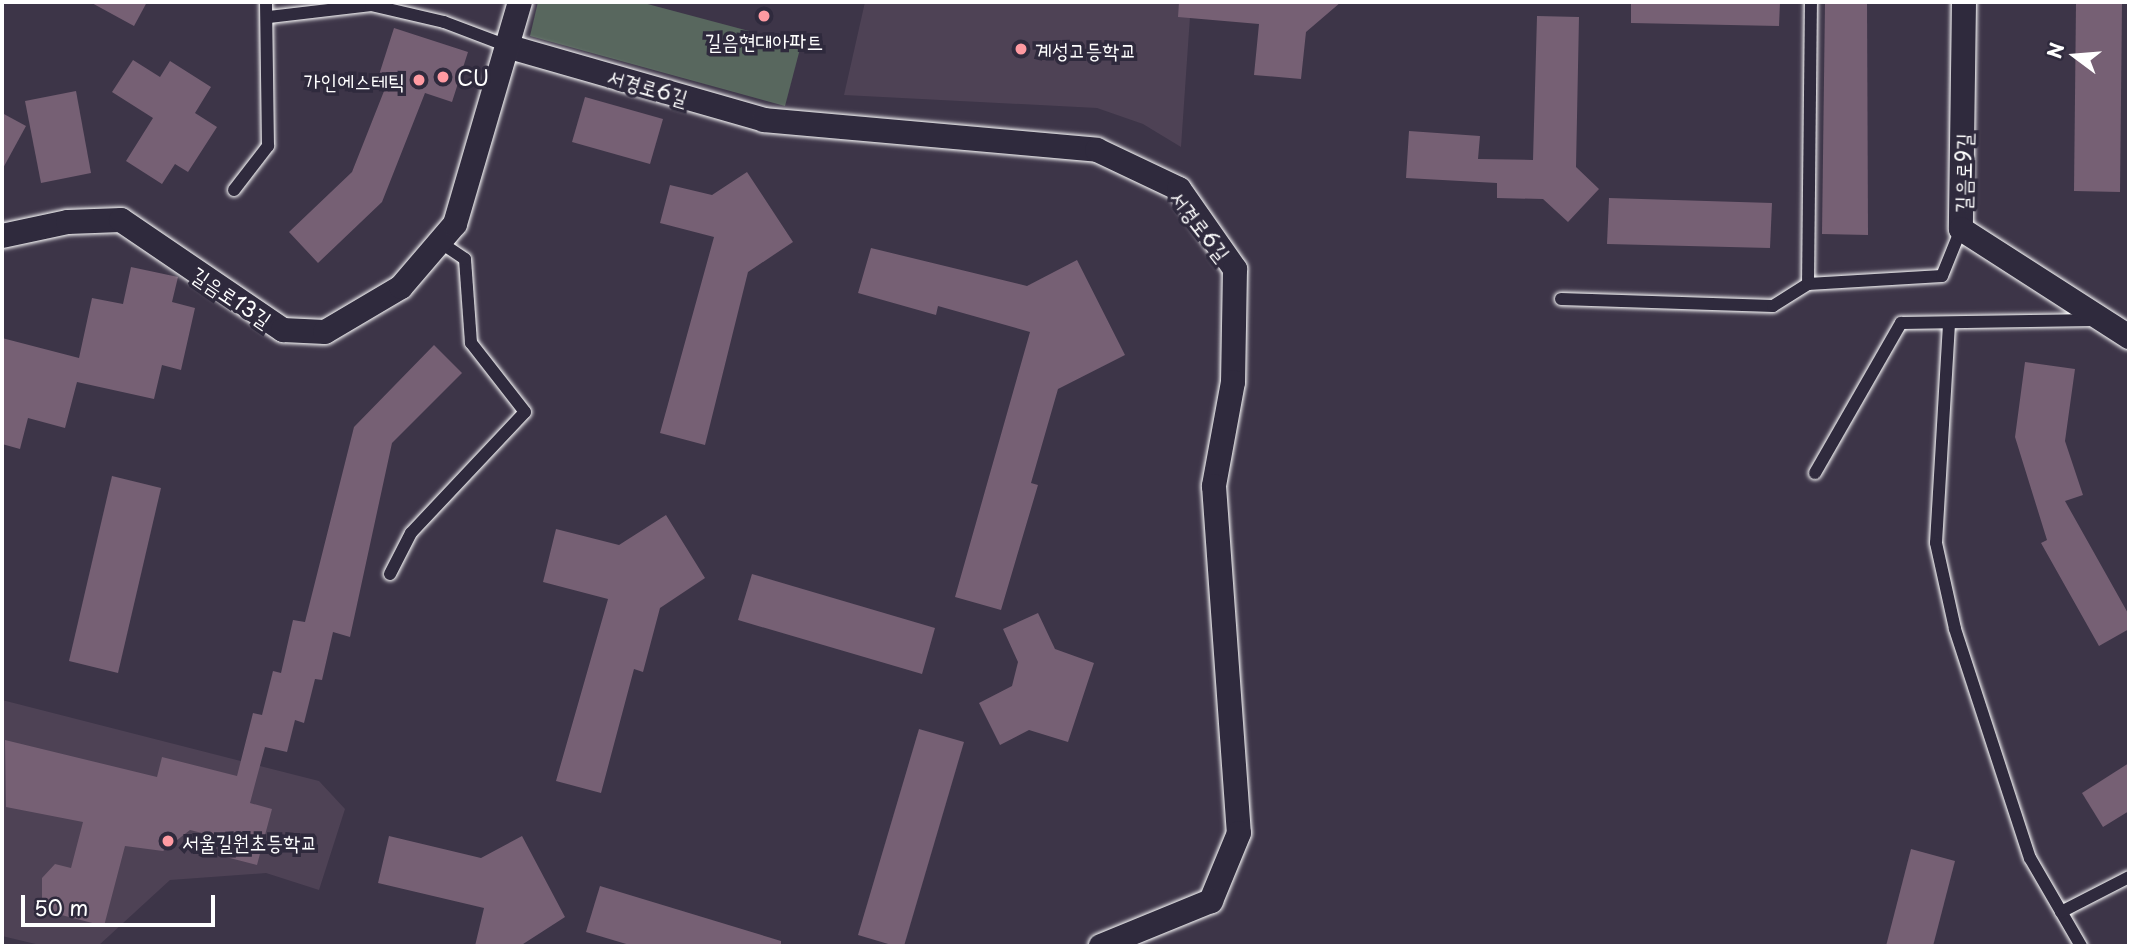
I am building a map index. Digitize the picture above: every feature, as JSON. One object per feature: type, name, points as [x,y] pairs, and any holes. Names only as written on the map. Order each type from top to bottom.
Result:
[{"type":"street","name":"길음로13길","points":[[2,236],[68,222],[121,220],[283,331],[324,332],[401,287],[440,242],[459,212],[510,47],[520,2]]},
{"type":"street","name":"길음로9길","points":[[1964,2],[1961,229],[2129,337]]},
{"type":"street","name":"서경로6길","points":[[510,47],[764,120],[1097,149],[1179,189],[1236,269],[1233,382],[1214,486],[1239,833],[1211,901],[1101,946]]},
{"type":"lane","points":[[234,190],[268,146],[270,17],[266,2]]},
{"type":"lane","points":[[1808,284],[1811,2]]},
{"type":"lane","points":[[270,17],[371,5],[444,22],[510,47]]},
{"type":"lane","points":[[1561,299],[1773,306],[1808,284],[1942,276],[1961,229]]},
{"type":"lane","points":[[390,575],[411,533],[525,412],[471,343],[465,259],[440,242]]},
{"type":"lane","points":[[1815,472],[1901,323],[2099,320]]},
{"type":"lane","points":[[1949,324],[1936,543],[1955,629],[2030,858],[2081,946]]},
{"type":"lane","points":[[2061,912],[2129,877]]},
{"type":"shaded area","name":"계성고등학교","points":[[865,2],[1191,2],[1181,147],[1143,124],[1097,108],[844,95]]},
{"type":"shaded area","name":"서울길원초등학교","points":[[2,700],[319,781],[345,809],[319,890],[266,873],[170,880],[98,946],[44,946],[2,936]]},
{"type":"green space","points":[[538,2],[640,2],[801,45],[785,106],[530,36]]},
{"type":"building","points":[[90,2],[147,2],[134,26]]},
{"type":"building","points":[[1179,2],[1341,2],[1306,32],[1301,79],[1254,75],[1259,24],[1178,17]]},
{"type":"building","points":[[1631,2],[1780,2],[1779,26],[1631,23]]},
{"type":"building","points":[[1825,2],[1867,2],[1868,235],[1822,234]]},
{"type":"building","points":[[2076,3],[2122,3],[2120,192],[2074,191]]},
{"type":"building","points":[[1537,16],[1579,17],[1576,167],[1599,189],[1568,222],[1543,199],[1497,198],[1497,183],[1406,178],[1409,131],[1480,136],[1478,159],[1533,160]]},
{"type":"building","points":[[394,28],[468,52],[452,102],[425,93],[382,202],[318,263],[289,232],[352,172],[388,81],[378,78]]},
{"type":"building","points":[[133,60],[160,77],[170,61],[211,87],[195,113],[217,127],[188,172],[175,164],[162,184],[126,161],[153,118],[112,92]]},
{"type":"building","points":[[76,91],[91,173],[41,183],[25,101]]},
{"type":"building","points":[[585,97],[663,119],[650,164],[572,142]]},
{"type":"building","points":[[2,113],[26,126],[2,170]]},
{"type":"building","points":[[747,172],[793,242],[748,272],[705,445],[660,433],[714,237],[660,223],[670,185],[712,195]]},
{"type":"building","points":[[1609,198],[1772,203],[1770,248],[1607,244]]},
{"type":"building","points":[[871,248],[1027,286],[1077,260],[1125,355],[1058,389],[1031,483],[1038,485],[1001,610],[955,597],[1030,332],[938,306],[936,315],[858,293]]},
{"type":"building","points":[[131,267],[178,277],[172,302],[195,308],[181,370],[162,365],[154,399],[77,382],[65,428],[28,418],[20,449],[2,444],[2,338],[79,358],[92,298],[123,304]]},
{"type":"building","points":[[434,345],[462,373],[392,443],[350,637],[333,632],[322,680],[315,679],[304,723],[295,720],[287,752],[265,747],[250,803],[272,809],[257,865],[226,857],[230,840],[190,830],[163,851],[125,846],[104,926],[42,910],[42,878],[55,864],[71,868],[83,822],[6,807],[5,740],[157,777],[162,757],[237,776],[253,713],[262,715],[273,671],[281,673],[293,620],[305,622],[354,427]]},
{"type":"building","points":[[2025,362],[2075,369],[2065,441],[2083,495],[2065,501],[2129,615],[2129,629],[2099,646],[2041,543],[2047,540],[2015,437]]},
{"type":"building","points":[[112,476],[161,488],[118,673],[69,661]]},
{"type":"building","points":[[666,515],[705,578],[660,608],[643,672],[634,669],[601,793],[556,781],[608,599],[543,582],[556,529],[619,545]]},
{"type":"building","points":[[752,574],[935,628],[922,674],[738,620]]},
{"type":"building","points":[[1038,613],[1055,649],[1094,663],[1068,742],[1029,730],[1000,745],[979,703],[1012,686],[1018,662],[1003,629]]},
{"type":"building","points":[[919,729],[964,742],[904,946],[895,946],[858,935]]},
{"type":"building","points":[[2129,763],[2129,811],[2103,827],[2082,793]]},
{"type":"building","points":[[389,836],[481,858],[522,836],[565,917],[520,946],[475,946],[484,908],[378,883]]},
{"type":"building","points":[[1911,849],[1955,861],[1933,946],[1886,946]]},
{"type":"building","points":[[600,886],[781,941],[781,946],[633,946],[586,932]]},
{"type":"place","name":"길음현대아파트","points":[[764,16]]},
{"type":"place","name":"계성고등학교","points":[[1021,49]]},
{"type":"place","name":"CU","points":[[443,77]]},
{"type":"place","name":"가인에스테틱","points":[[419,80]]},
{"type":"place","name":"서울길원초등학교","points":[[168,841]]}]
